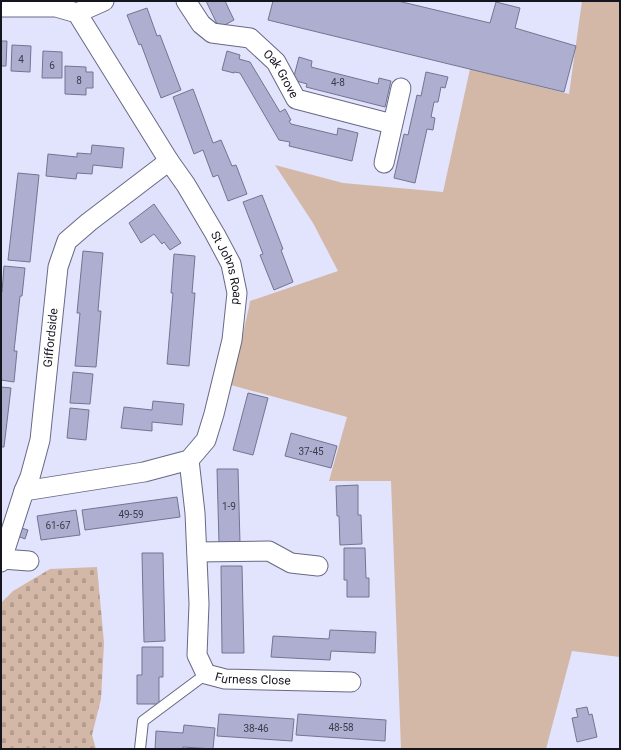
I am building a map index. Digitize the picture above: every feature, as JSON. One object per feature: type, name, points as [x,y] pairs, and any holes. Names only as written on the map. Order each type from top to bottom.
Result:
[{"type":"street","points":[[1,7],[56,7],[77,13],[104,1]]},
{"type":"street","name":"Oak Grove","points":[[186,1],[202,24],[212,33],[250,38],[276,62],[296,99],[392,124]]},
{"type":"street","name":"St Johns Road","points":[[77,13],[169,161],[186,185],[231,264],[237,293],[232,340],[214,414],[206,440],[189,460]]},
{"type":"street","points":[[384,163],[401,88]]},
{"type":"street","name":"Giffordside","points":[[28,561],[1,561],[30,477],[40,440],[58,267],[67,241],[89,222],[169,161]]},
{"type":"street","points":[[24,491],[144,472],[189,460]]},
{"type":"street","name":"Furness Close","points":[[189,460],[195,513],[197,552],[199,604],[197,655],[206,674],[225,679],[351,682]]},
{"type":"street","points":[[197,552],[268,551],[292,563],[318,566]]},
{"type":"lane","points":[[140,749],[143,721],[206,674]]},
{"type":"green space","points":[[582,1],[620,1],[620,657],[572,651],[546,749],[401,749],[391,481],[329,481],[347,417],[231,385],[250,301],[338,271],[313,223],[275,165],[343,183],[443,192],[470,69],[569,94]]},
{"type":"green space","points":[[97,567],[104,643],[101,699],[92,735],[96,749],[1,749],[1,603],[13,591],[50,569]]},
{"type":"building","points":[[206,1],[225,1],[234,20],[219,28]]},
{"type":"building","points":[[273,1],[398,1],[490,23],[496,2],[520,8],[515,28],[576,46],[564,92],[268,20]]},
{"type":"building","points":[[147,8],[157,36],[160,35],[181,90],[161,98],[141,44],[139,45],[127,15]]},
{"type":"building","points":[[1,41],[7,41],[6,66],[1,66]]},
{"type":"building","points":[[12,45],[31,46],[30,72],[11,71]]},
{"type":"building","points":[[43,51],[62,52],[62,78],[42,78]]},
{"type":"building","points":[[227,51],[240,55],[239,59],[250,62],[280,112],[285,109],[291,120],[289,121],[291,124],[337,135],[338,128],[358,133],[352,161],[289,146],[290,142],[279,140],[240,73],[222,70]]},
{"type":"building","points":[[299,57],[312,61],[311,67],[378,84],[379,78],[391,81],[385,107],[306,87],[307,84],[293,80]]},
{"type":"building","points":[[65,66],[86,67],[86,72],[93,72],[93,88],[86,88],[86,95],[65,94]]},
{"type":"building","points":[[426,72],[448,77],[445,88],[441,87],[438,102],[434,102],[431,117],[435,118],[433,130],[427,129],[415,183],[394,178],[404,134],[408,135],[417,95],[421,96]]},
{"type":"building","points":[[193,89],[213,143],[221,140],[232,166],[236,165],[247,194],[228,201],[218,175],[213,177],[203,150],[194,154],[173,97]]},
{"type":"building","points":[[92,145],[124,148],[122,168],[93,165],[92,174],[77,173],[76,179],[46,176],[48,154],[77,157],[77,153],[91,154]]},
{"type":"building","points":[[18,173],[39,175],[30,262],[8,260]]},
{"type":"building","points":[[262,195],[283,249],[281,250],[293,282],[274,290],[260,255],[263,254],[243,202]]},
{"type":"building","points":[[154,204],[181,243],[170,250],[164,242],[162,244],[154,234],[141,243],[129,223]]},
{"type":"building","points":[[83,251],[103,253],[98,311],[101,311],[96,367],[75,366],[80,313],[77,313]]},
{"type":"building","points":[[174,254],[195,256],[192,293],[195,293],[189,366],[167,364],[173,293],[171,293]]},
{"type":"building","points":[[4,266],[25,268],[22,296],[20,296],[14,351],[17,351],[14,382],[1,380],[1,291],[2,292]]},
{"type":"building","points":[[73,372],[93,374],[90,404],[70,403]]},
{"type":"building","points":[[1,387],[11,388],[4,447],[1,447]]},
{"type":"building","points":[[248,393],[268,398],[253,455],[233,450]]},
{"type":"building","points":[[153,401],[184,404],[182,425],[152,422],[152,431],[121,428],[124,407],[152,410]]},
{"type":"building","points":[[70,408],[89,410],[86,440],[67,438]]},
{"type":"building","points":[[291,433],[337,446],[331,468],[285,456]]},
{"type":"building","points":[[217,469],[238,469],[240,543],[219,543]]},
{"type":"building","points":[[358,485],[358,515],[361,515],[362,544],[340,545],[336,486]]},
{"type":"building","points":[[177,497],[180,517],[85,530],[82,510]]},
{"type":"building","points":[[76,510],[80,535],[41,540],[37,516]]},
{"type":"building","points":[[18,527],[28,530],[25,539],[15,535]]},
{"type":"building","points":[[344,548],[365,548],[366,578],[369,578],[369,597],[347,597],[347,580],[344,580]]},
{"type":"building","points":[[142,553],[163,553],[165,641],[144,642]]},
{"type":"building","points":[[221,566],[242,566],[244,653],[222,653]]},
{"type":"building","points":[[330,630],[376,632],[375,653],[331,651],[330,660],[271,657],[273,636],[329,639]]},
{"type":"building","points":[[142,647],[163,647],[163,677],[159,677],[159,704],[137,704],[137,675],[142,675]]},
{"type":"building","points":[[587,707],[589,715],[592,714],[597,737],[577,742],[572,718],[578,717],[576,709]]},
{"type":"building","points":[[219,714],[294,719],[292,741],[217,736]]},
{"type":"building","points":[[298,714],[386,720],[385,741],[296,735]]},
{"type":"building","points":[[184,725],[215,728],[213,749],[183,747],[183,749],[155,749],[156,731],[183,733]]}]
